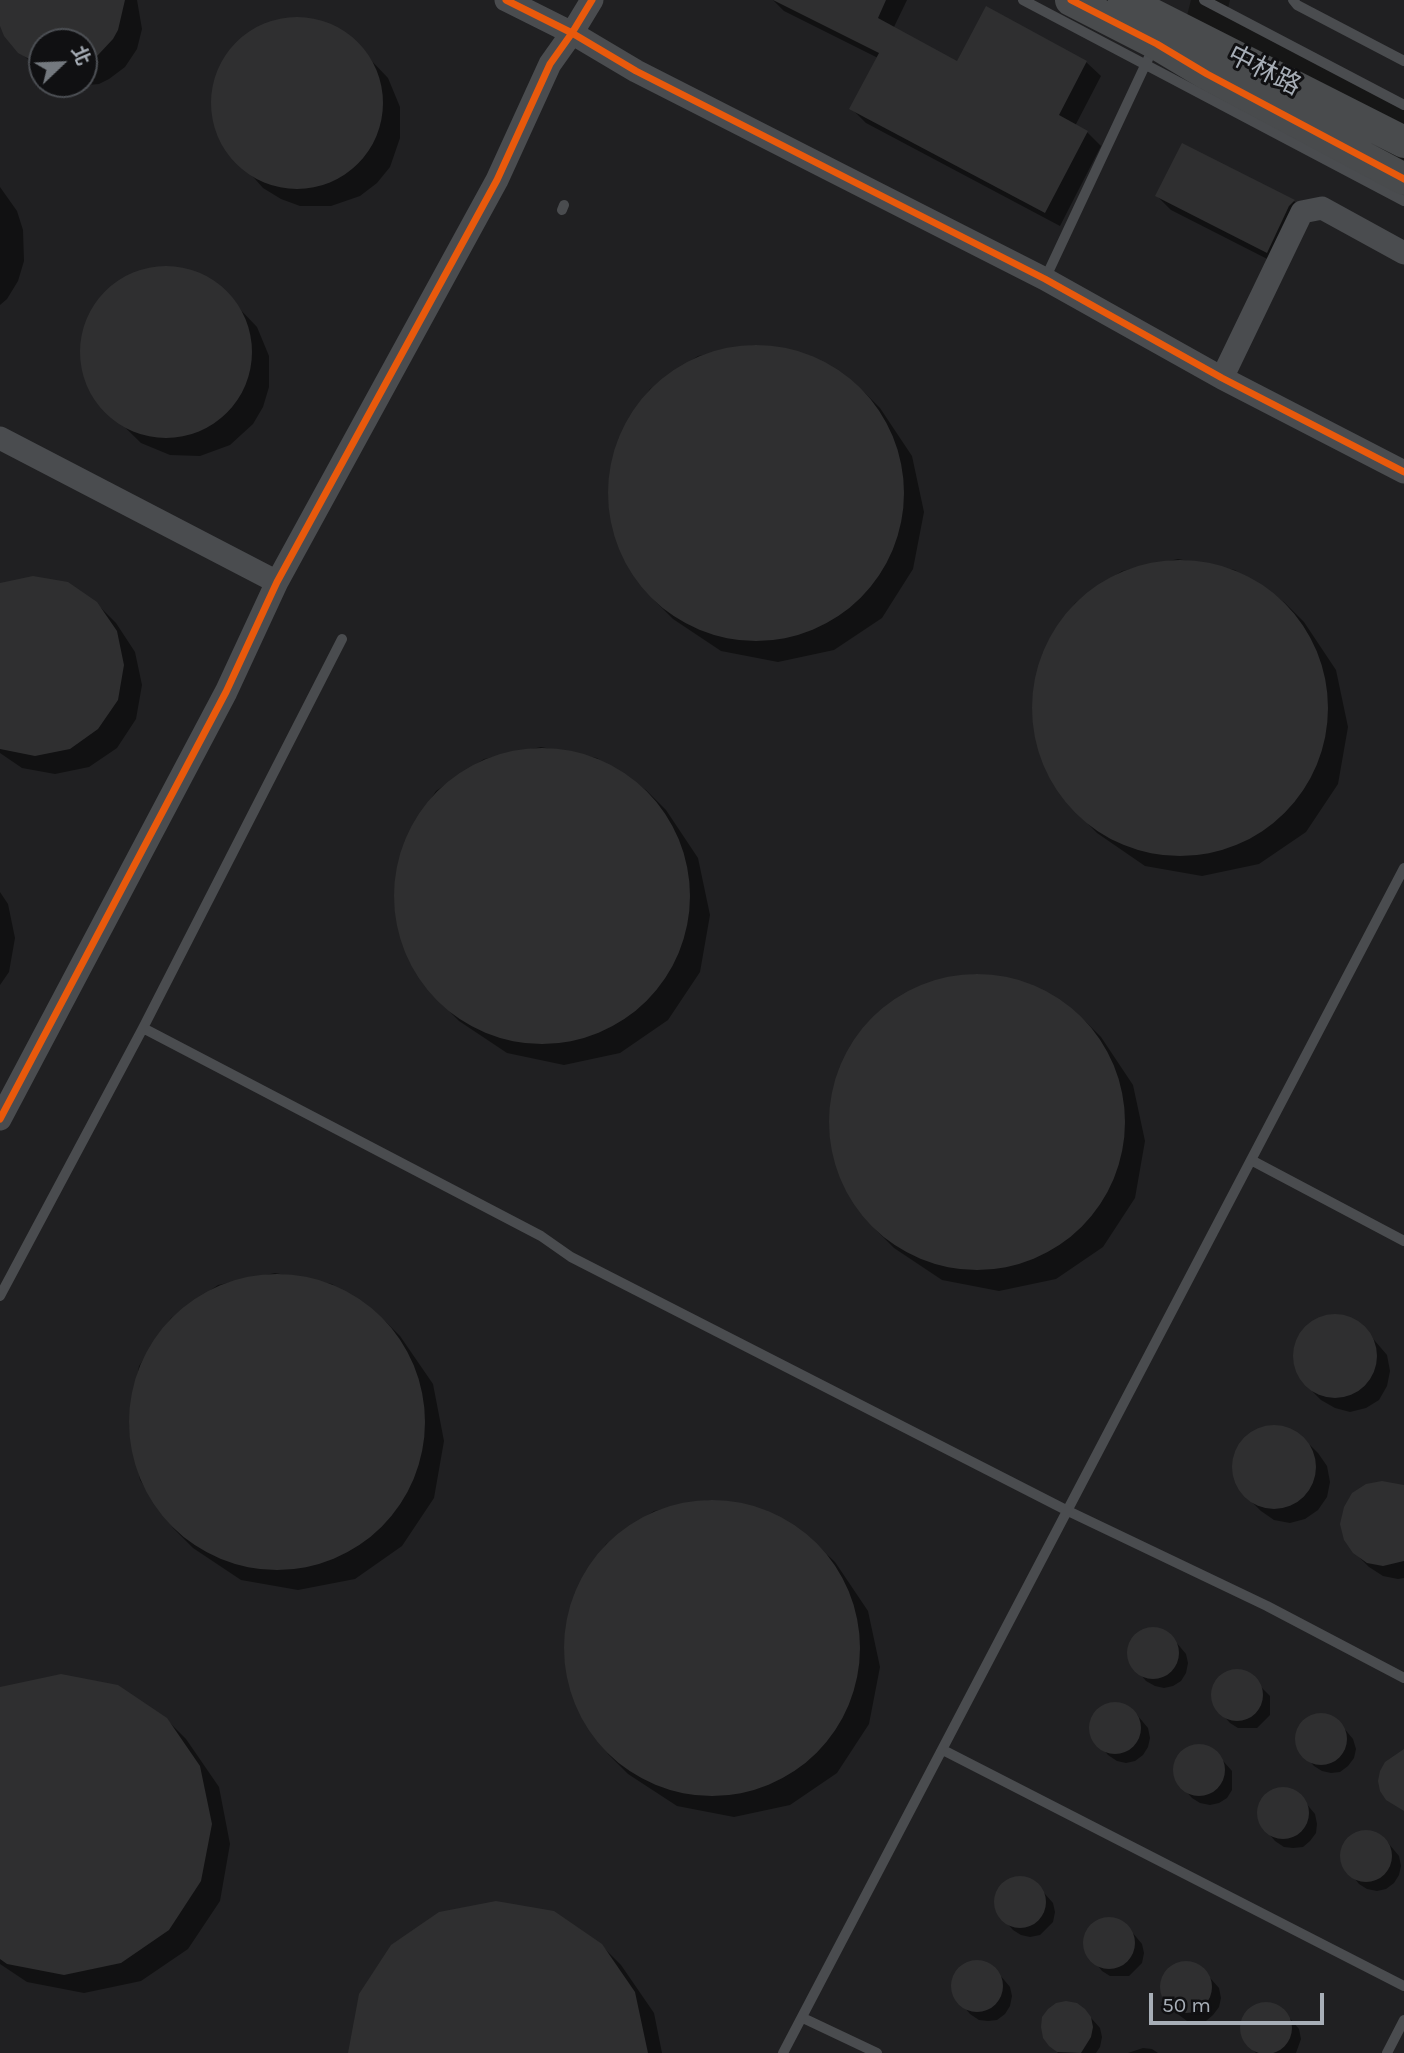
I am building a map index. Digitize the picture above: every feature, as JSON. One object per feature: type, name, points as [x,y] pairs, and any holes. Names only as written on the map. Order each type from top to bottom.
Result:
[{"type":"street","points":[[506,0],[572,33],[648,78],[1045,279],[1223,378],[1404,472]]},
{"type":"street","points":[[0,1119],[226,692],[277,582],[497,180],[550,64],[592,0]]},
{"type":"street","points":[[1071,0],[1159,35],[1207,74],[1404,179]]},
{"type":"street","name":"中林路","points":[[1124,0],[1159,35],[1404,142]]},
{"type":"street","points":[[1223,378],[1302,212],[1322,208],[1404,253]]},
{"type":"street","points":[[0,438],[277,582]]},
{"type":"lane","points":[[1023,0],[1159,35],[1404,201]]},
{"type":"lane","points":[[1204,0],[1404,105]]},
{"type":"lane","points":[[1293,0],[1297,5],[1404,61]]},
{"type":"lane","points":[[1045,279],[1159,35]]},
{"type":"lane","points":[[0,1296],[143,1028],[342,639]]},
{"type":"lane","points":[[783,2053],[1404,868]]},
{"type":"lane","points":[[143,1028],[541,1236],[571,1257],[1066,1510],[1268,1606],[1404,1678]]},
{"type":"lane","points":[[1251,1160],[1404,1241]]},
{"type":"lane","points":[[943,1750],[1404,1986]]},
{"type":"lane","points":[[803,2018],[877,2053]]},
{"type":"lane","points":[[1387,2053],[1404,2021]]},
{"type":"shaded area","points":[[0,0],[1191,0],[1179,47],[1404,165],[1404,2053],[0,2053]]},
{"type":"shaded area","points":[[1230,0],[1404,0],[1404,104],[1228,8]]},
{"type":"building","points":[[0,0],[125,0],[118,30],[98,55],[98,28],[28,28],[28,58],[18,53],[4,36],[0,26]]},
{"type":"building","points":[[773,0],[886,0],[878,18],[957,61],[986,6],[1087,61],[1059,115],[1088,131],[1045,213],[849,109],[879,53]]},
{"type":"building","points":[[297,17],[330,24],[358,42],[376,70],[383,103],[376,136],[358,164],[330,182],[297,189],[264,182],[236,164],[218,136],[211,103],[218,70],[236,42],[264,24]]},
{"type":"building","points":[[1182,143],[1295,200],[1289,206],[1267,253],[1155,196]]},
{"type":"building","points":[[166,266],[199,273],[227,291],[245,319],[252,352],[245,385],[227,413],[199,431],[166,438],[133,431],[105,413],[87,385],[80,352],[87,319],[105,291],[133,273]]},
{"type":"building","points":[[756,345],[785,348],[813,356],[838,370],[861,388],[887,423],[893,436],[901,464],[904,493],[901,522],[893,550],[879,575],[861,598],[826,624],[813,630],[785,638],[756,641],[727,638],[699,630],[674,616],[651,598],[625,563],[619,550],[611,522],[608,493],[611,464],[619,436],[633,411],[651,388],[686,362],[699,356],[727,348]]},
{"type":"building","points":[[1180,560],[1209,563],[1237,571],[1262,585],[1285,603],[1311,638],[1317,651],[1325,679],[1328,708],[1325,737],[1317,765],[1303,790],[1285,813],[1250,839],[1237,845],[1209,853],[1180,856],[1151,853],[1123,845],[1098,831],[1075,813],[1049,778],[1043,765],[1035,737],[1032,708],[1035,679],[1043,651],[1057,626],[1075,603],[1110,577],[1123,571],[1151,563]]},
{"type":"building","points":[[33,576],[68,582],[97,602],[117,631],[124,665],[118,700],[98,729],[70,749],[35,756],[0,749],[0,583]]},
{"type":"building","points":[[542,748],[571,751],[599,759],[624,773],[647,791],[673,826],[679,839],[687,867],[690,896],[687,925],[679,953],[665,978],[647,1001],[612,1027],[599,1033],[571,1041],[542,1044],[513,1041],[485,1033],[460,1019],[437,1001],[411,966],[405,953],[397,925],[394,896],[397,867],[405,839],[419,814],[437,791],[472,765],[485,759],[513,751]]},
{"type":"building","points":[[977,974],[1006,977],[1034,985],[1059,999],[1082,1017],[1108,1052],[1114,1065],[1122,1093],[1125,1122],[1122,1151],[1114,1179],[1100,1204],[1082,1227],[1047,1253],[1034,1259],[1006,1267],[977,1270],[948,1267],[920,1259],[895,1245],[872,1227],[846,1192],[840,1179],[832,1151],[829,1122],[832,1093],[840,1065],[854,1040],[872,1017],[907,991],[920,985],[948,977]]},
{"type":"building","points":[[277,1274],[306,1277],[334,1285],[359,1299],[382,1317],[408,1352],[414,1365],[422,1393],[425,1422],[422,1451],[414,1479],[400,1504],[382,1527],[347,1553],[334,1559],[306,1567],[277,1570],[248,1567],[220,1559],[195,1545],[172,1527],[146,1492],[140,1479],[132,1451],[129,1422],[132,1393],[140,1365],[154,1340],[172,1317],[207,1291],[220,1285],[248,1277]]},
{"type":"building","points":[[1335,1314],[1351,1317],[1365,1326],[1374,1340],[1377,1356],[1374,1372],[1365,1386],[1351,1395],[1335,1398],[1319,1395],[1305,1386],[1296,1372],[1293,1356],[1296,1340],[1305,1326],[1319,1317]]},
{"type":"building","points":[[1274,1425],[1290,1428],[1304,1437],[1313,1451],[1316,1467],[1313,1483],[1304,1497],[1290,1506],[1274,1509],[1258,1506],[1244,1497],[1235,1483],[1232,1467],[1235,1451],[1244,1437],[1258,1428]]},
{"type":"building","points":[[1382,1481],[1404,1485],[1404,1561],[1383,1566],[1367,1563],[1353,1553],[1344,1540],[1340,1524],[1344,1507],[1352,1493],[1366,1484]]},
{"type":"building","points":[[712,1500],[741,1503],[769,1511],[794,1525],[817,1543],[843,1578],[849,1591],[857,1619],[860,1648],[857,1677],[849,1705],[835,1730],[817,1753],[782,1779],[769,1785],[741,1793],[712,1796],[683,1793],[655,1785],[630,1771],[607,1753],[581,1718],[575,1705],[567,1677],[564,1648],[567,1619],[575,1591],[589,1566],[607,1543],[642,1517],[655,1511],[683,1503]]},
{"type":"building","points":[[1153,1627],[1163,1629],[1171,1635],[1177,1643],[1177,1663],[1171,1671],[1163,1677],[1153,1679],[1143,1677],[1135,1671],[1129,1663],[1127,1653],[1129,1643],[1135,1635],[1143,1629]]},
{"type":"building","points":[[1237,1669],[1247,1671],[1255,1677],[1261,1685],[1261,1705],[1255,1713],[1247,1719],[1237,1721],[1227,1719],[1219,1713],[1213,1705],[1211,1695],[1213,1685],[1219,1677],[1227,1671]]},
{"type":"building","points":[[61,1674],[118,1685],[167,1718],[200,1766],[212,1824],[201,1881],[169,1930],[121,1963],[64,1975],[7,1964],[0,1959],[0,1687]]},
{"type":"building","points":[[1115,1702],[1125,1704],[1133,1710],[1139,1718],[1139,1738],[1133,1746],[1125,1752],[1115,1754],[1105,1752],[1097,1746],[1091,1738],[1089,1728],[1091,1718],[1097,1710],[1105,1704]]},
{"type":"building","points":[[1321,1713],[1331,1715],[1339,1721],[1345,1729],[1345,1749],[1339,1757],[1331,1763],[1321,1765],[1311,1763],[1303,1757],[1297,1749],[1295,1739],[1297,1729],[1303,1721],[1311,1715]]},
{"type":"building","points":[[1199,1744],[1209,1746],[1217,1752],[1223,1760],[1223,1780],[1217,1788],[1209,1794],[1199,1796],[1189,1794],[1181,1788],[1175,1780],[1173,1770],[1175,1760],[1181,1752],[1189,1746]]},
{"type":"building","points":[[1404,1749],[1404,1811],[1386,1800],[1378,1781],[1385,1762]]},
{"type":"building","points":[[1283,1787],[1293,1789],[1301,1795],[1307,1803],[1307,1823],[1301,1831],[1293,1837],[1283,1839],[1273,1837],[1265,1831],[1259,1823],[1257,1813],[1259,1803],[1265,1795],[1273,1789]]},
{"type":"building","points":[[1366,1830],[1376,1832],[1384,1838],[1390,1846],[1390,1866],[1384,1874],[1376,1880],[1366,1882],[1356,1880],[1348,1874],[1342,1866],[1340,1856],[1342,1846],[1348,1838],[1356,1832]]},
{"type":"building","points":[[1020,1876],[1030,1878],[1038,1884],[1044,1892],[1044,1912],[1038,1920],[1030,1926],[1020,1928],[1010,1926],[1002,1920],[996,1912],[994,1902],[996,1892],[1002,1884],[1010,1878]]},
{"type":"building","points":[[496,1901],[554,1911],[602,1944],[635,1992],[648,2053],[348,2053],[359,1994],[391,1945],[439,1912]]},
{"type":"building","points":[[1109,1917],[1119,1919],[1127,1925],[1133,1933],[1133,1953],[1127,1961],[1119,1967],[1109,1969],[1099,1967],[1091,1961],[1085,1953],[1083,1943],[1085,1933],[1091,1925],[1099,1919]]},
{"type":"building","points":[[977,1960],[987,1962],[995,1968],[1001,1976],[1001,1996],[995,2004],[987,2010],[977,2012],[967,2010],[959,2004],[953,1996],[951,1986],[953,1976],[959,1968],[967,1962]]},
{"type":"building","points":[[1186,1961],[1196,1963],[1204,1969],[1210,1977],[1210,1997],[1204,2005],[1196,2011],[1186,2013],[1176,2011],[1168,2005],[1162,1997],[1160,1987],[1162,1977],[1168,1969],[1176,1963]]},
{"type":"building","points":[[1266,2002],[1276,2004],[1284,2010],[1290,2018],[1290,2038],[1284,2046],[1276,2052],[1266,2054],[1256,2052],[1248,2046],[1242,2038],[1240,2028],[1242,2018],[1248,2010],[1256,2004]]},
{"type":"building","points":[[1056,2003],[1077,2003],[1091,2017],[1091,2037],[1081,2053],[1057,2052],[1043,2038],[1042,2017]]},
{"type":"cycle path","points":[[506,0],[572,33],[636,71],[1045,279],[1222,378],[1404,472]]},
{"type":"cycle path","points":[[0,1119],[226,692],[277,582],[497,180],[550,64],[592,0]]},
{"type":"cycle path","points":[[1071,0],[1404,179]]}]
